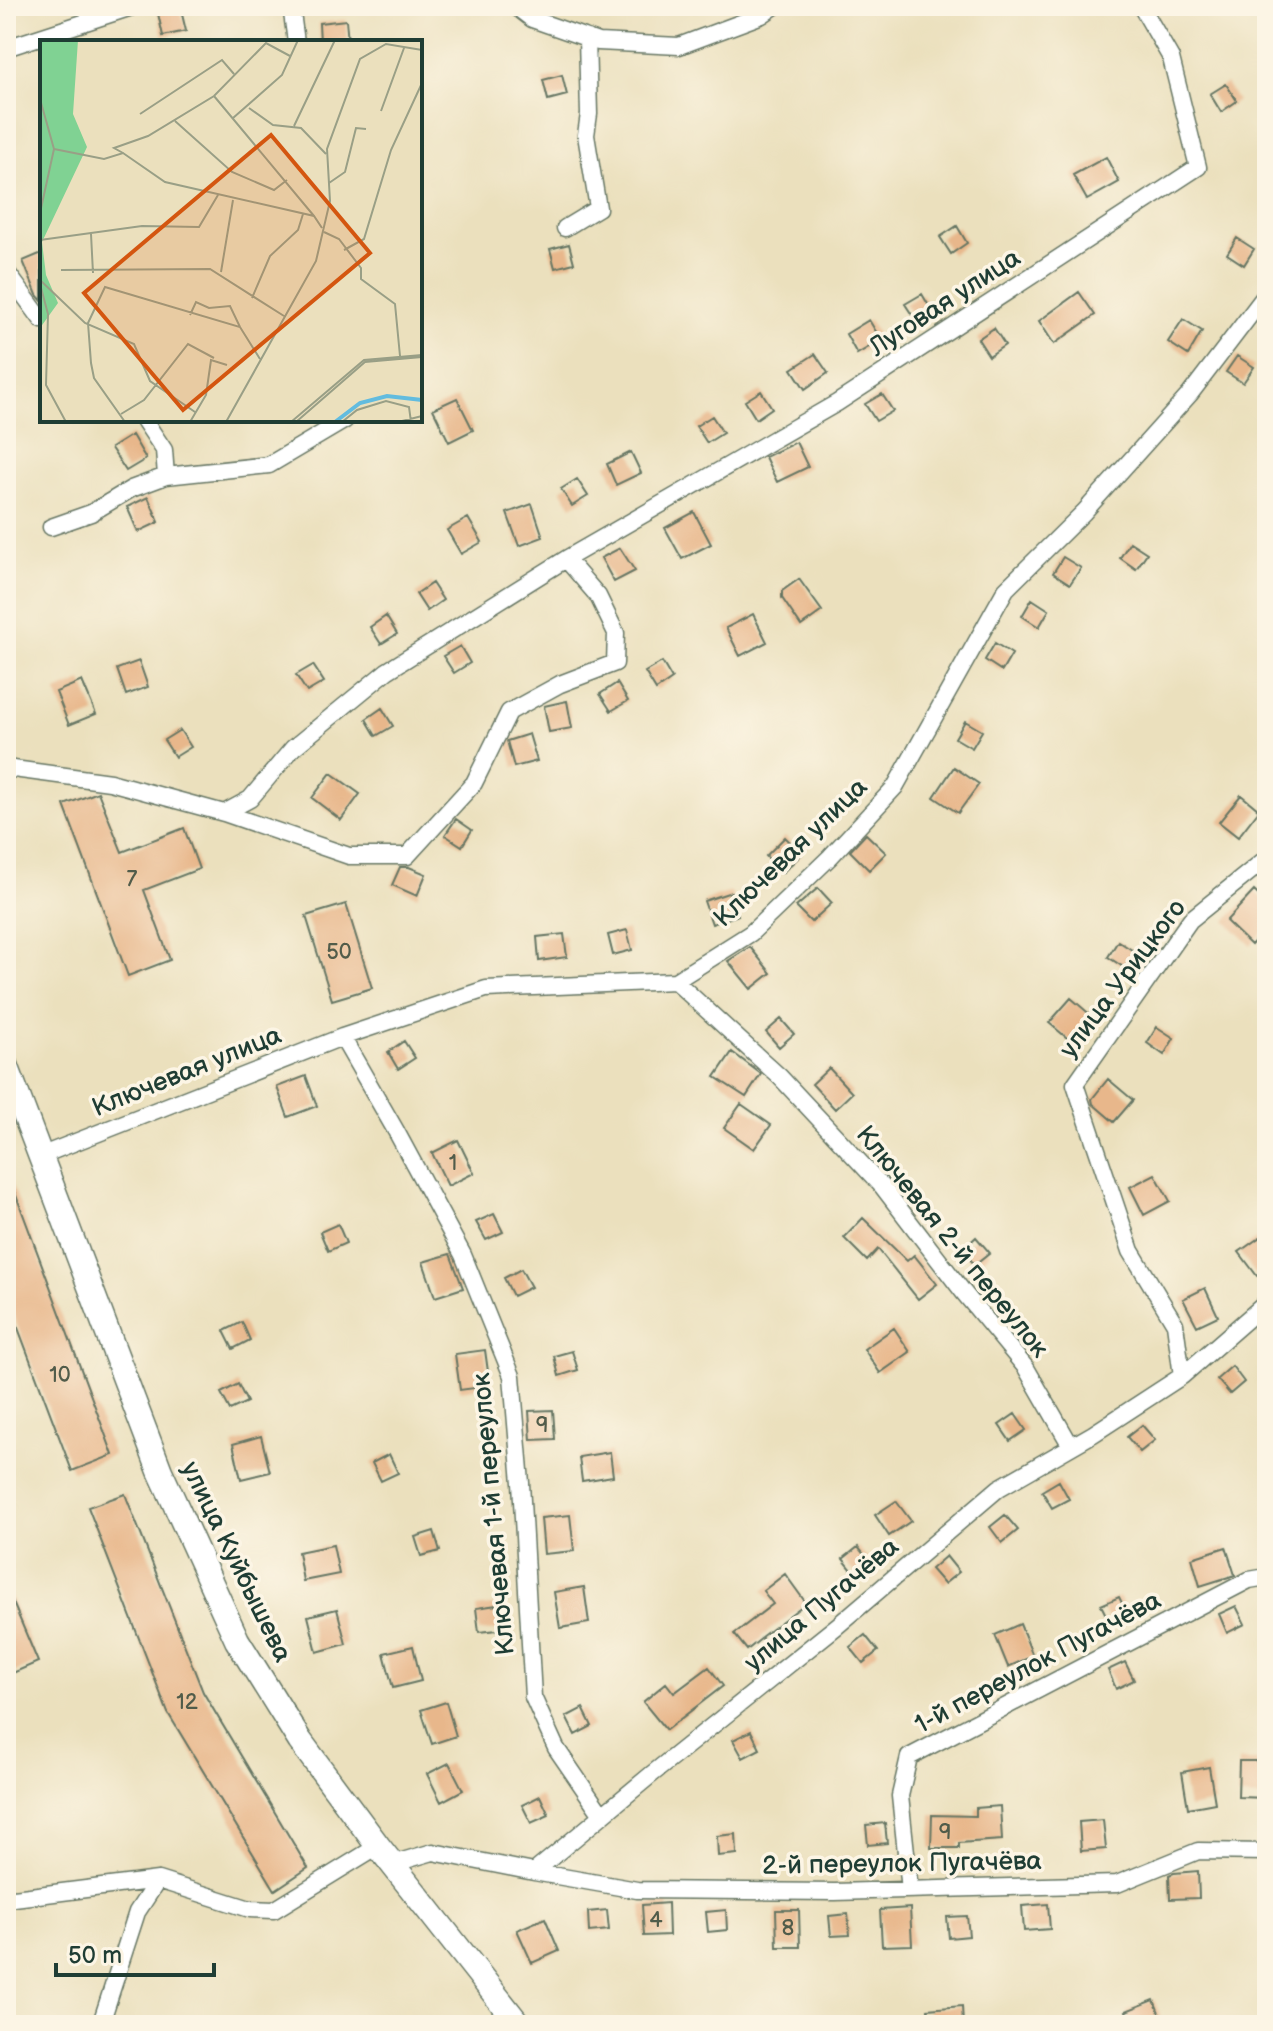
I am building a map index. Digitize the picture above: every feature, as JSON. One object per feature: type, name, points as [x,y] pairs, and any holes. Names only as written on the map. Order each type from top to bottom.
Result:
[{"type":"main road","name":"улица Куйбышева","points":[[6,1065],[160,1471],[237,1640],[300,1741],[519,2025]]},
{"type":"street","points":[[6,48],[135,6]]},
{"type":"street","points":[[291,6],[296,40]]},
{"type":"street","points":[[515,6],[532,19],[598,42],[679,46],[762,15],[775,6]]},
{"type":"street","name":"Луговая улица","points":[[224,813],[250,799],[293,748],[387,671],[566,559],[837,403],[1198,167],[1171,58],[1141,6]]},
{"type":"street","points":[[565,228],[598,208],[586,135],[589,114],[587,38]]},
{"type":"street","points":[[6,271],[40,317]]},
{"type":"street","name":"Ключевая улица","points":[[40,1156],[342,1037],[486,989],[675,981],[751,933],[830,857],[895,787],[1006,589],[1084,512],[1190,394],[1267,293]]},
{"type":"street","points":[[145,422],[164,450],[166,476]]},
{"type":"street","points":[[51,527],[91,513],[131,489],[166,476],[269,465],[342,422]]},
{"type":"street","points":[[6,768],[110,782],[224,813],[349,856],[407,856],[474,783],[509,712],[560,684],[615,663],[616,633],[598,596],[566,559]]},
{"type":"street","name":"улица Урицкого","points":[[1182,1376],[1175,1324],[1131,1251],[1075,1084],[1190,920],[1267,858]]},
{"type":"street","name":"Ключевая 2-й переулок","points":[[675,981],[780,1077],[882,1186],[1026,1368],[1071,1446]]},
{"type":"street","name":"Ключевая 1-й переулок","points":[[342,1037],[463,1255],[512,1376],[533,1697],[556,1748],[602,1815]]},
{"type":"street","name":"улица Пугачёва","points":[[534,1872],[837,1626],[999,1488],[1182,1376],[1267,1302]]},
{"type":"street","name":"1-й переулок Пугачёва","points":[[910,1890],[900,1796],[909,1757],[1249,1580],[1267,1577]]},
{"type":"street","name":"2-й переулок Пугачёва","points":[[534,1872],[637,1890],[910,1890],[1117,1884],[1198,1851],[1267,1852]]},
{"type":"street","points":[[6,1897],[158,1880],[250,1909],[274,1910],[385,1855],[433,1852],[534,1872]]},
{"type":"street","points":[[105,2025],[103,2017],[137,1912],[158,1880]]},
{"type":"building","points":[[180,6],[186,31],[163,36],[157,9]]},
{"type":"building","points":[[346,20],[348,40],[320,40],[319,23]]},
{"type":"building","points":[[562,75],[567,95],[548,100],[543,80]]},
{"type":"building","points":[[1226,84],[1237,101],[1221,112],[1210,94]]},
{"type":"building","points":[[1106,157],[1119,182],[1087,200],[1073,175]]},
{"type":"building","points":[[957,226],[967,243],[951,254],[940,237]]},
{"type":"building","points":[[1237,238],[1254,249],[1244,265],[1227,254]]},
{"type":"building","points":[[569,244],[574,263],[555,268],[550,249]]},
{"type":"building","points":[[40,254],[40,299],[37,295],[23,261]]},
{"type":"building","points":[[1079,292],[1095,315],[1054,344],[1039,321]]},
{"type":"building","points":[[922,294],[932,311],[916,321],[905,304]]},
{"type":"building","points":[[1183,319],[1202,331],[1188,355],[1168,342]]},
{"type":"building","points":[[869,320],[881,340],[857,354],[846,334]]},
{"type":"building","points":[[994,328],[1005,345],[989,356],[978,339]]},
{"type":"building","points":[[815,354],[828,373],[805,389],[792,369]]},
{"type":"building","points":[[1237,356],[1254,367],[1243,383],[1226,372]]},
{"type":"building","points":[[761,391],[772,408],[756,419],[745,401]]},
{"type":"building","points":[[882,394],[893,411],[876,421],[865,404]]},
{"type":"building","points":[[457,398],[473,430],[449,442],[433,409]]},
{"type":"building","points":[[712,416],[723,433],[707,443],[696,426]]},
{"type":"building","points":[[132,435],[146,459],[126,471],[111,448]]},
{"type":"building","points":[[796,442],[808,467],[777,482],[765,457]]},
{"type":"building","points":[[631,452],[641,473],[616,485],[607,464]]},
{"type":"building","points":[[577,479],[588,496],[572,506],[561,489]]},
{"type":"building","points":[[148,497],[159,522],[138,532],[127,507]]},
{"type":"building","points":[[532,504],[543,537],[519,546],[507,513]]},
{"type":"building","points":[[694,512],[711,544],[682,559],[665,528]]},
{"type":"building","points":[[468,518],[482,542],[461,554],[447,530]]},
{"type":"building","points":[[1130,542],[1147,553],[1136,569],[1120,558]]},
{"type":"building","points":[[620,548],[635,571],[614,582],[601,558]]},
{"type":"building","points":[[1063,557],[1081,568],[1070,584],[1053,573]]},
{"type":"building","points":[[799,579],[822,611],[801,626],[782,598],[782,591]]},
{"type":"building","points":[[432,583],[443,600],[427,611],[416,594]]},
{"type":"building","points":[[1032,599],[1049,610],[1039,627],[1022,616]]},
{"type":"building","points":[[753,614],[767,642],[740,656],[726,628]]},
{"type":"building","points":[[386,616],[397,634],[381,644],[370,627]]},
{"type":"building","points":[[995,643],[1012,654],[1002,671],[985,660]]},
{"type":"building","points":[[460,646],[470,663],[454,673],[443,656]]},
{"type":"building","points":[[139,661],[148,687],[126,695],[117,669]]},
{"type":"building","points":[[662,662],[672,679],[656,690],[645,672]]},
{"type":"building","points":[[313,665],[324,682],[307,692],[296,675]]},
{"type":"building","points":[[82,681],[96,714],[69,725],[56,692]]},
{"type":"building","points":[[617,683],[628,701],[611,711],[600,694]]},
{"type":"building","points":[[567,701],[572,728],[549,732],[544,706]]},
{"type":"building","points":[[382,708],[393,726],[376,736],[366,719]]},
{"type":"building","points":[[965,721],[982,731],[972,748],[955,738]]},
{"type":"building","points":[[180,730],[191,747],[175,757],[164,740]]},
{"type":"building","points":[[529,734],[537,761],[514,767],[507,741]]},
{"type":"building","points":[[954,767],[979,784],[958,813],[934,797]]},
{"type":"building","points":[[331,773],[360,794],[341,820],[312,798]]},
{"type":"building","points":[[98,792],[122,852],[184,828],[199,869],[144,890],[170,960],[128,976],[64,805]]},
{"type":"building","points":[[1241,795],[1259,810],[1238,837],[1219,822]]},
{"type":"building","points":[[456,819],[472,830],[462,846],[445,835]]},
{"type":"building","points":[[866,834],[886,853],[869,870],[850,851]]},
{"type":"building","points":[[785,837],[802,854],[782,873],[766,856]]},
{"type":"building","points":[[400,867],[426,874],[417,896],[392,885]]},
{"type":"building","points":[[818,888],[832,903],[811,922],[796,907]]},
{"type":"building","points":[[1254,891],[1267,903],[1267,928],[1251,945],[1226,921]]},
{"type":"building","points":[[731,892],[738,915],[712,924],[704,901]]},
{"type":"building","points":[[346,904],[372,988],[332,1000],[306,916]]},
{"type":"building","points":[[627,930],[632,950],[613,955],[608,935]]},
{"type":"building","points":[[564,934],[567,957],[539,961],[537,937]]},
{"type":"building","points":[[1118,941],[1135,952],[1125,968],[1108,957]]},
{"type":"building","points":[[750,947],[771,973],[751,989],[728,961]]},
{"type":"building","points":[[1071,998],[1093,1017],[1072,1042],[1049,1023]]},
{"type":"building","points":[[781,1019],[794,1034],[779,1047],[766,1032]]},
{"type":"building","points":[[1157,1027],[1174,1038],[1164,1055],[1147,1043]]},
{"type":"building","points":[[404,1041],[415,1058],[398,1069],[388,1052]]},
{"type":"building","points":[[732,1052],[761,1074],[746,1097],[715,1077]]},
{"type":"building","points":[[829,1068],[852,1093],[835,1109],[812,1084]]},
{"type":"building","points":[[306,1076],[317,1106],[288,1117],[277,1087]]},
{"type":"building","points":[[1108,1079],[1133,1100],[1114,1122],[1093,1104],[1092,1099]]},
{"type":"building","points":[[741,1104],[771,1125],[754,1149],[724,1128]]},
{"type":"building","points":[[458,1140],[474,1173],[448,1186],[432,1153]]},
{"type":"building","points":[[6,1174],[113,1455],[72,1471],[6,1296]]},
{"type":"building","points":[[1155,1174],[1170,1201],[1144,1215],[1130,1187]]},
{"type":"building","points":[[494,1214],[503,1232],[486,1240],[476,1222]]},
{"type":"building","points":[[863,1218],[907,1261],[914,1255],[937,1284],[918,1299],[878,1249],[867,1261],[844,1238]]},
{"type":"building","points":[[338,1224],[346,1243],[328,1251],[320,1232]]},
{"type":"building","points":[[976,1237],[990,1253],[975,1265],[962,1250]]},
{"type":"building","points":[[1260,1237],[1267,1246],[1267,1269],[1257,1276],[1239,1252]]},
{"type":"building","points":[[450,1254],[463,1288],[435,1297],[423,1262]]},
{"type":"building","points":[[521,1269],[531,1287],[513,1296],[504,1278]]},
{"type":"building","points":[[1205,1288],[1218,1316],[1197,1326],[1183,1299]]},
{"type":"building","points":[[242,1322],[250,1340],[233,1349],[224,1331]]},
{"type":"building","points":[[894,1328],[910,1352],[880,1373],[864,1349]]},
{"type":"building","points":[[485,1350],[490,1386],[460,1390],[455,1354]]},
{"type":"building","points":[[572,1351],[578,1370],[559,1376],[554,1356]]},
{"type":"building","points":[[1232,1366],[1244,1382],[1230,1394],[1217,1379]]},
{"type":"building","points":[[238,1384],[247,1402],[230,1410],[221,1393]]},
{"type":"building","points":[[553,1410],[555,1439],[531,1440],[529,1411]]},
{"type":"building","points":[[1015,1414],[1026,1430],[1010,1441],[999,1425]]},
{"type":"building","points":[[1142,1425],[1155,1440],[1140,1452],[1127,1437]]},
{"type":"building","points":[[261,1436],[270,1472],[241,1479],[233,1444]]},
{"type":"building","points":[[610,1452],[613,1476],[582,1481],[579,1457]]},
{"type":"building","points":[[389,1454],[398,1473],[381,1481],[372,1463]]},
{"type":"building","points":[[1059,1481],[1069,1499],[1052,1508],[1042,1491]]},
{"type":"building","points":[[125,1494],[203,1692],[308,1868],[275,1890],[168,1713],[88,1507]]},
{"type":"building","points":[[896,1501],[911,1521],[889,1536],[875,1515]]},
{"type":"building","points":[[570,1515],[574,1551],[544,1554],[541,1518]]},
{"type":"building","points":[[1005,1515],[1018,1530],[1002,1543],[990,1527]]},
{"type":"building","points":[[434,1531],[440,1551],[421,1556],[415,1537]]},
{"type":"building","points":[[333,1545],[339,1574],[303,1581],[298,1552]]},
{"type":"building","points":[[858,1547],[871,1563],[856,1575],[843,1559]]},
{"type":"building","points":[[1226,1547],[1235,1575],[1200,1586],[1192,1558]]},
{"type":"building","points":[[946,1556],[959,1572],[944,1584],[931,1569]]},
{"type":"building","points":[[785,1574],[806,1603],[747,1650],[734,1634],[773,1604],[763,1591]]},
{"type":"building","points":[[6,1586],[38,1662],[6,1676]]},
{"type":"building","points":[[584,1587],[589,1623],[560,1628],[554,1592]]},
{"type":"building","points":[[1119,1597],[1128,1615],[1110,1623],[1101,1605]]},
{"type":"building","points":[[504,1604],[507,1629],[479,1632],[476,1608]]},
{"type":"building","points":[[1236,1606],[1245,1624],[1227,1633],[1219,1614]]},
{"type":"building","points":[[337,1609],[346,1644],[317,1652],[308,1616]]},
{"type":"building","points":[[1020,1624],[1033,1656],[1008,1667],[995,1635]]},
{"type":"building","points":[[865,1635],[878,1651],[863,1663],[850,1647]]},
{"type":"building","points":[[413,1646],[421,1681],[393,1688],[384,1653]]},
{"type":"building","points":[[1125,1662],[1134,1680],[1116,1689],[1108,1670]]},
{"type":"building","points":[[709,1667],[723,1686],[666,1730],[643,1702],[666,1683],[674,1693]]},
{"type":"building","points":[[446,1702],[456,1736],[432,1744],[421,1710]]},
{"type":"building","points":[[583,1708],[592,1726],[575,1735],[566,1717]]},
{"type":"building","points":[[751,1731],[760,1749],[743,1758],[733,1740]]},
{"type":"building","points":[[1239,1761],[1267,1761],[1267,1798],[1238,1797]]},
{"type":"building","points":[[449,1763],[463,1790],[441,1802],[427,1774]]},
{"type":"building","points":[[1209,1767],[1215,1803],[1188,1808],[1182,1772]]},
{"type":"building","points":[[540,1796],[549,1815],[531,1823],[522,1805]]},
{"type":"building","points":[[1000,1806],[1002,1840],[959,1843],[959,1848],[931,1848],[932,1815],[976,1816],[976,1808]]},
{"type":"building","points":[[1103,1820],[1106,1849],[1081,1851],[1079,1822]]},
{"type":"building","points":[[885,1823],[887,1843],[868,1845],[866,1825]]},
{"type":"building","points":[[736,1834],[737,1854],[718,1856],[717,1836]]},
{"type":"building","points":[[1198,1871],[1199,1898],[1170,1899],[1169,1875]]},
{"type":"building","points":[[668,1903],[669,1935],[644,1936],[642,1905]]},
{"type":"building","points":[[1048,1904],[1050,1929],[1024,1931],[1022,1906]]},
{"type":"building","points":[[910,1908],[912,1945],[882,1946],[880,1910]]},
{"type":"building","points":[[607,1910],[609,1930],[589,1932],[588,1912]]},
{"type":"building","points":[[726,1910],[727,1930],[708,1932],[706,1912]]},
{"type":"building","points":[[776,1910],[799,1910],[800,1947],[777,1947]]},
{"type":"building","points":[[848,1914],[850,1935],[831,1936],[829,1916]]},
{"type":"building","points":[[967,1916],[969,1936],[949,1938],[947,1917]]},
{"type":"building","points":[[545,1918],[559,1951],[532,1963],[517,1930]]},
{"type":"building","points":[[1154,2000],[1164,2025],[1132,2025],[1126,2011]]},
{"type":"building","points":[[962,2006],[963,2025],[929,2025],[928,2009]]}]
